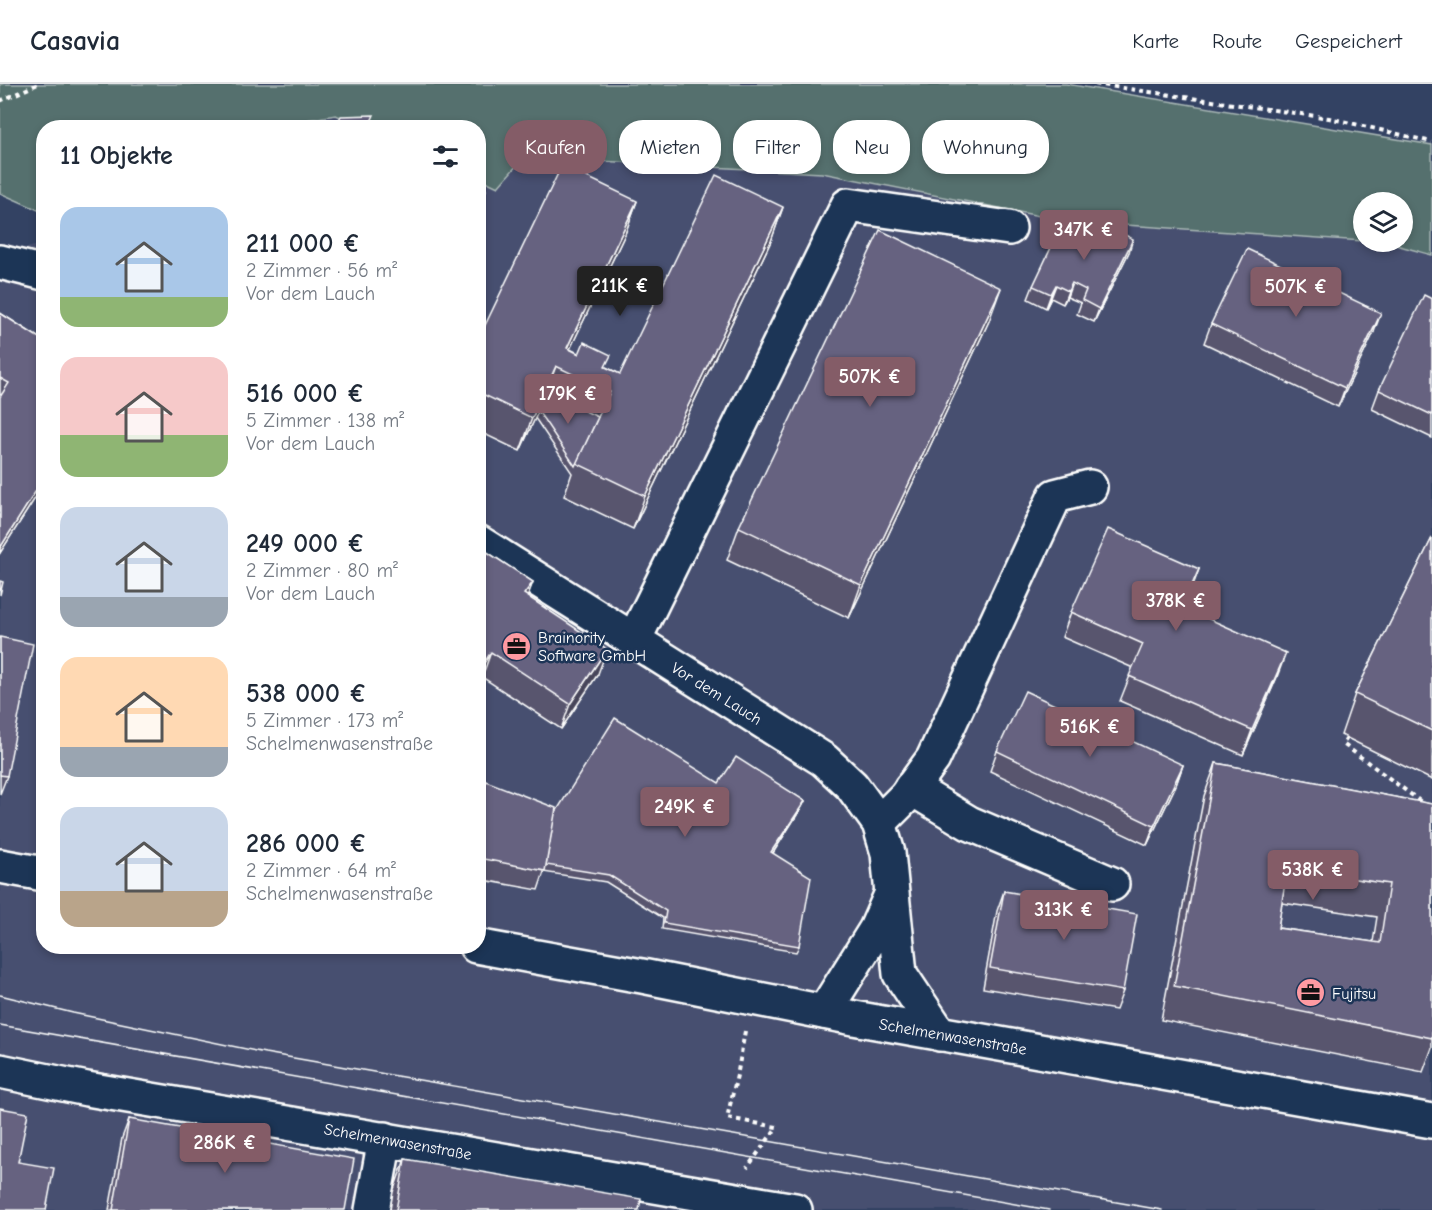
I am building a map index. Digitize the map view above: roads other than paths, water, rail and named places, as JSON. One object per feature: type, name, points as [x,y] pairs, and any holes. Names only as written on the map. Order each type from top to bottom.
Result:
[{"type":"street","points":[[634,640],[848,206],[1009,228]]},
{"type":"street","points":[[0,262],[36,270]]},
{"type":"street","points":[[879,823],[911,788],[933,759],[1055,496],[1090,487]]},
{"type":"street","name":"Vor dem Lauch","points":[[486,547],[824,760],[852,786],[879,823],[888,853],[900,974],[940,1034]]},
{"type":"street","points":[[911,788],[969,823],[1112,884]]},
{"type":"street","points":[[0,866],[36,873]]},
{"type":"street","name":"Vor dem Lauch","points":[[824,1012],[876,929],[891,895]]},
{"type":"street","name":"Schelmenwasenstraße","points":[[486,948],[940,1034],[1432,1121]]},
{"type":"street","name":"Schelmenwasenstraße","points":[[0,1071],[87,1089],[385,1139],[672,1199],[757,1203],[795,1210]]},
{"type":"street","points":[[372,1210],[385,1139]]},
{"type":"tram line","points":[[0,995],[73,1013],[265,1053],[1162,1210]]},
{"type":"tram line","points":[[0,1025],[1049,1210]]},
{"type":"place","name":"Brainority Software GmbH","points":[[517,646]]},
{"type":"place","name":"Fujitsu","points":[[1311,993]]}]
